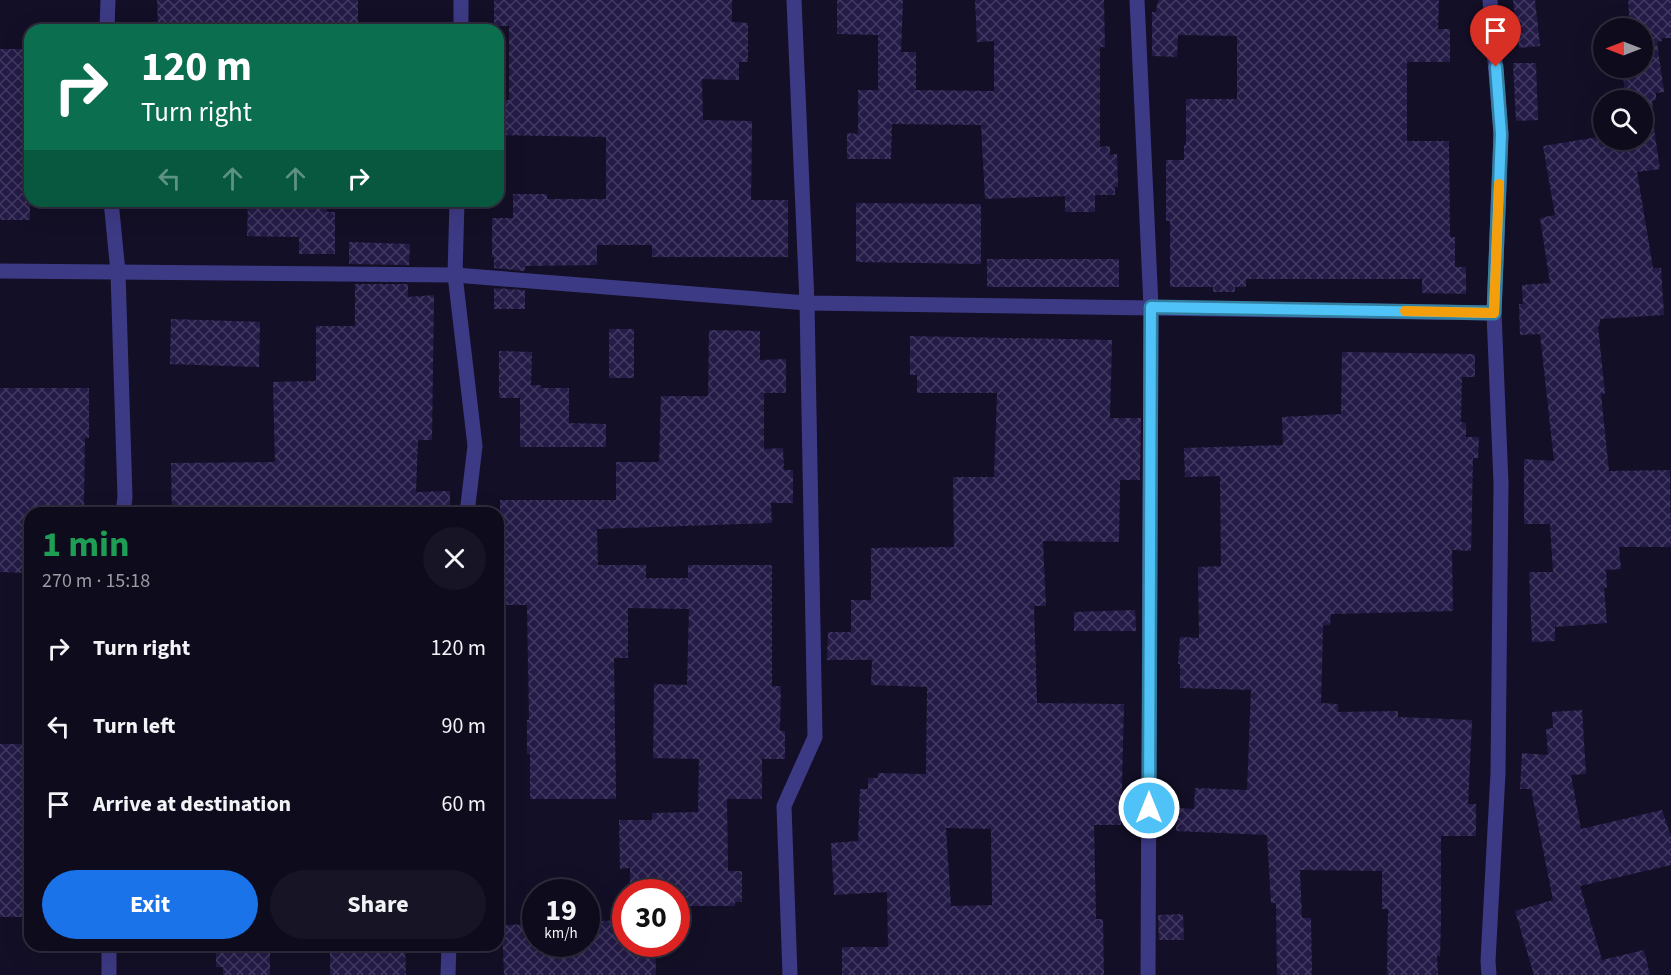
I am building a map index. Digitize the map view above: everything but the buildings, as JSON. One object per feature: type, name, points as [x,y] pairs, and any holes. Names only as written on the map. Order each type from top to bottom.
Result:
[{"type":"street","points":[[107,24],[108,0]]},
{"type":"street","points":[[461,0],[461,24]]},
{"type":"street","points":[[790,975],[784,806],[815,737],[807,303],[794,0]]},
{"type":"street","points":[[1137,0],[1151,307],[1148,975]]},
{"type":"street","points":[[1489,975],[1498,773],[1501,506],[1494,313],[1501,134],[1490,0]]},
{"type":"street","points":[[112,207],[118,272],[124,507]]},
{"type":"street","points":[[457,207],[455,275],[475,446],[468,507]]},
{"type":"street","points":[[0,271],[455,275],[807,303],[1494,313]]},
{"type":"street","points":[[109,951],[109,975]]},
{"type":"street","points":[[448,975],[449,951]]},
{"type":"slow traffic","points":[[1405,311],[1494,313],[1499,184]]},
{"type":"route","points":[[1149,808],[1151,307],[1494,313],[1501,134],[1496,67]]}]
